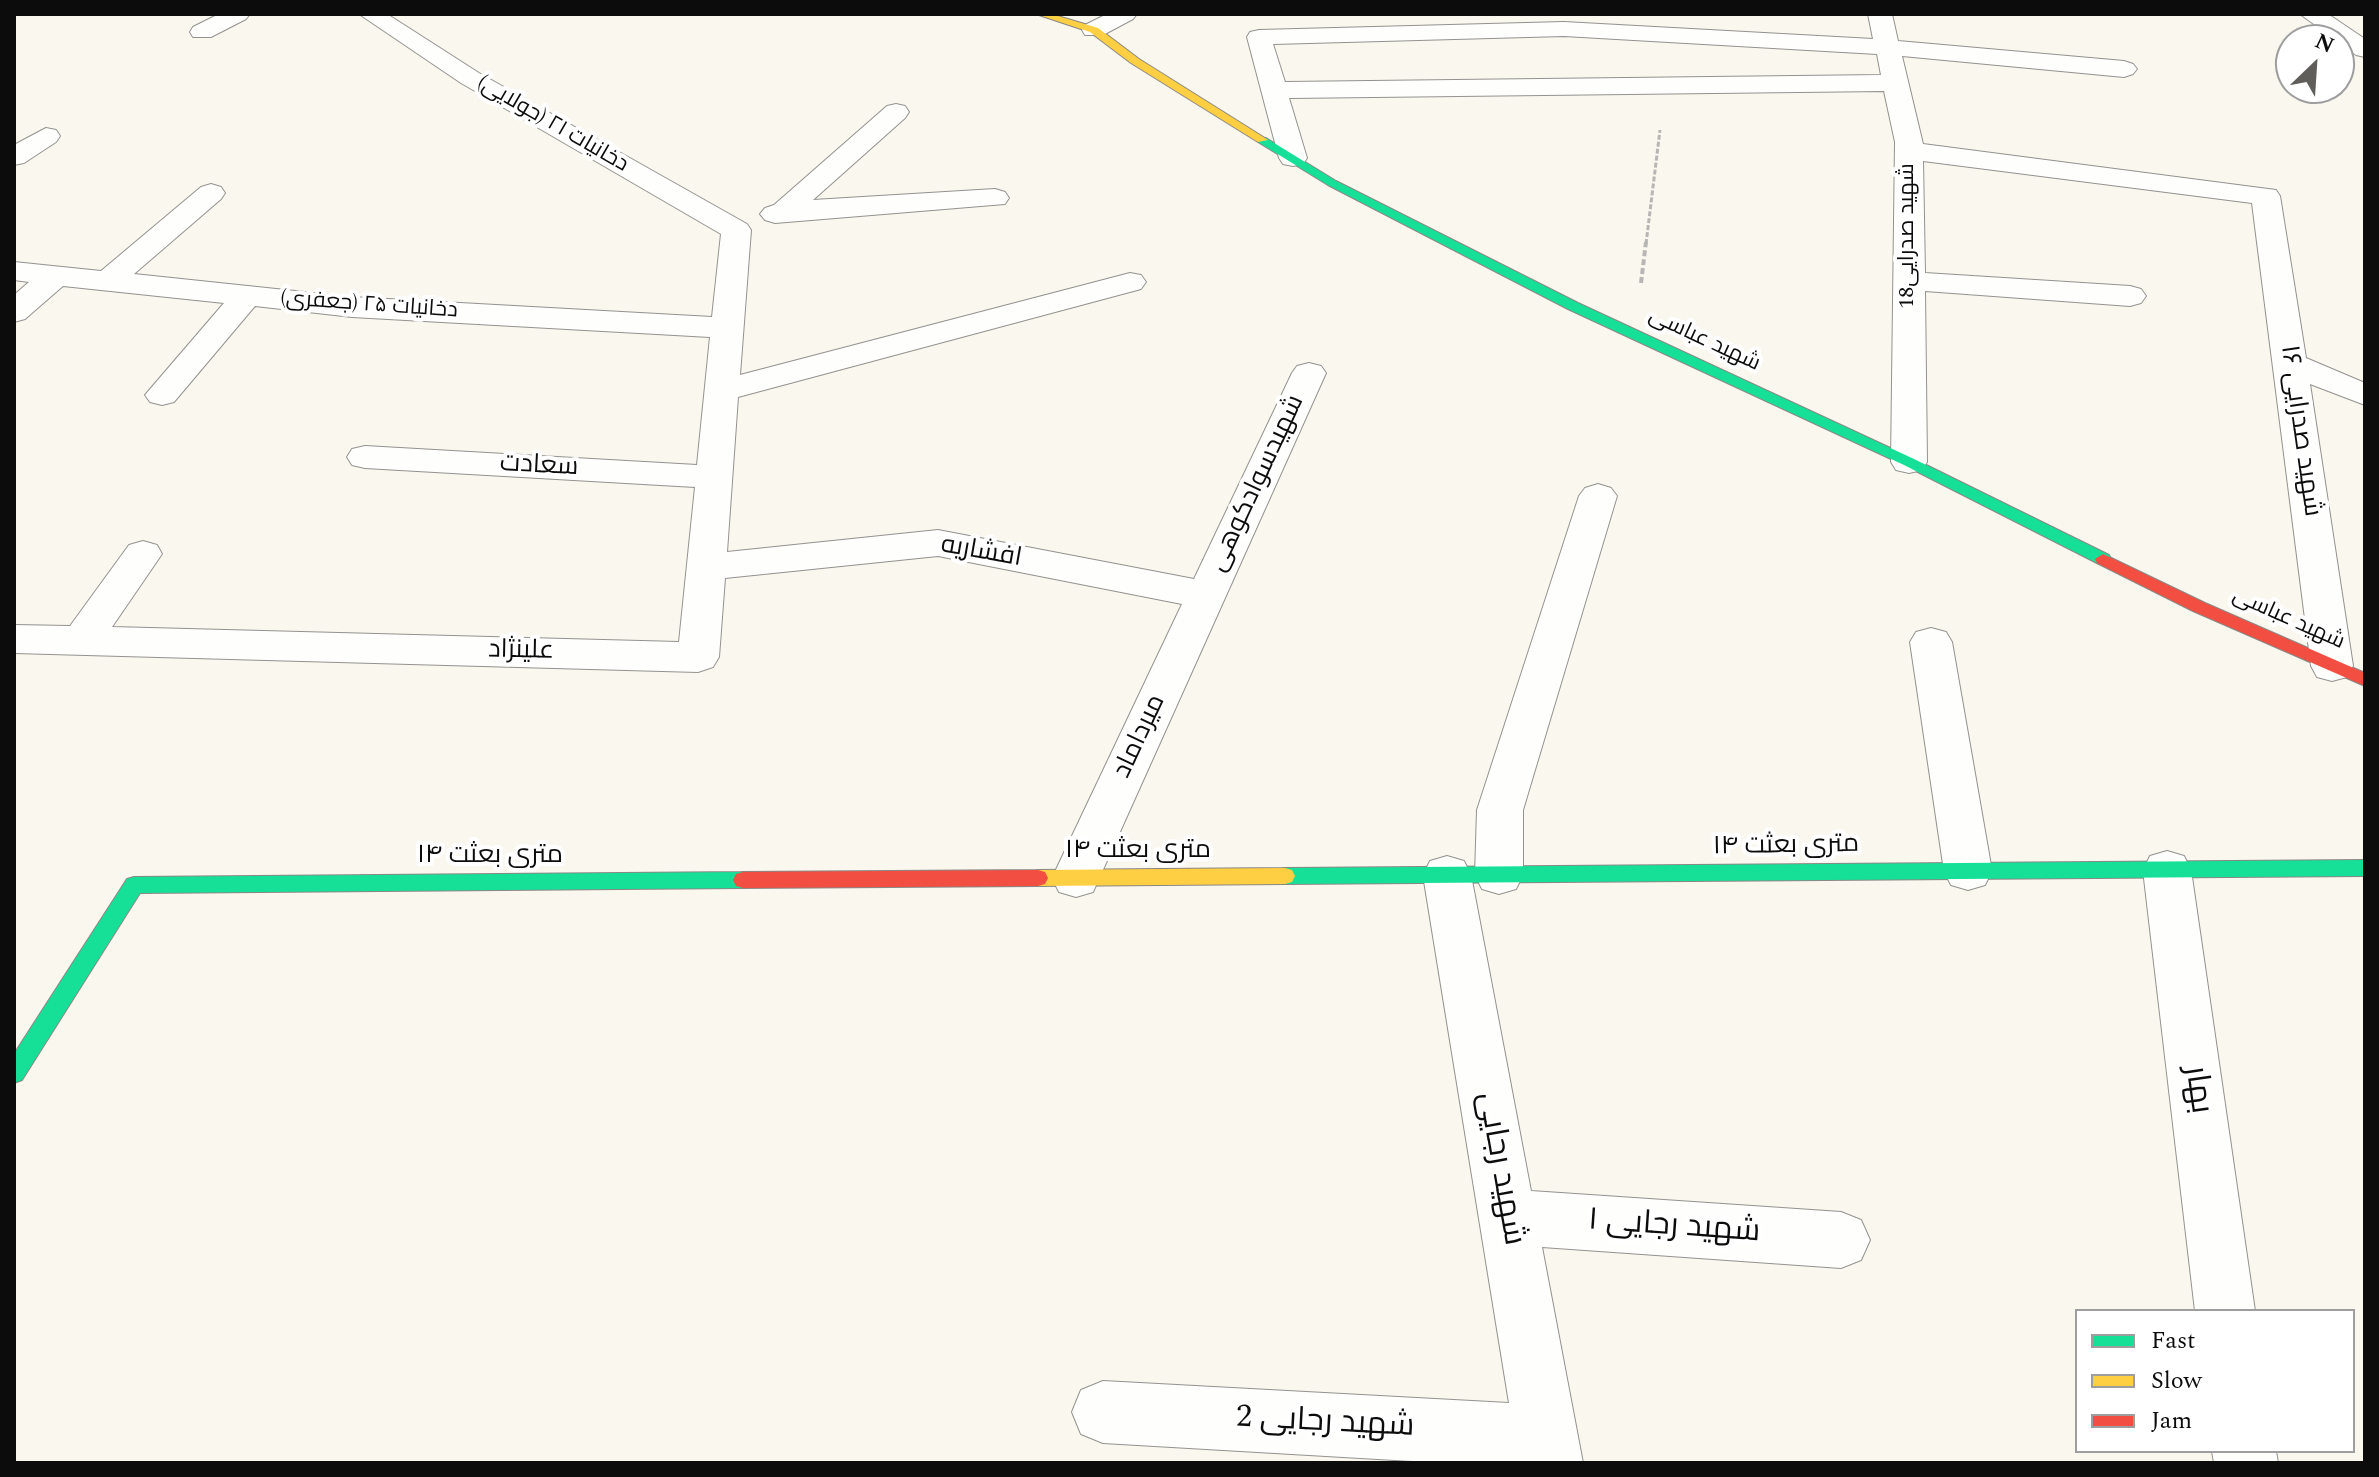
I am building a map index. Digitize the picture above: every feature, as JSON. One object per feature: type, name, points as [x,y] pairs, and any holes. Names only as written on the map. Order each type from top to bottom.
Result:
[{"type":"street","points":[[202,32],[238,14]]},
{"type":"street","name":"دخانیات ۲۱ (جولایی)","points":[[371,14],[470,78],[736,230]]},
{"type":"street","name":"شهید عباسی","points":[[1041,14],[1094,30],[1135,61],[1332,183],[1635,335],[1909,462],[2199,607],[2365,680]]},
{"type":"street","points":[[1094,30],[1125,14]]},
{"type":"street","name":"شهید صدرایی18","points":[[1880,14],[1909,151],[1909,462]]},
{"type":"street","points":[[2312,14],[2365,50]]},
{"type":"street","points":[[1293,158],[1259,37],[1564,29],[1888,47],[2124,69]]},
{"type":"street","points":[[1274,90],[1896,83]]},
{"type":"street","points":[[784,211],[896,112]]},
{"type":"street","points":[[14,157],[46,136]]},
{"type":"street","name":"شهید صدرایی ۱۶","points":[[1909,151],[2266,196],[2332,666]]},
{"type":"street","points":[[108,281],[211,193]]},
{"type":"street","points":[[736,230],[784,211],[995,198]]},
{"type":"street","name":"علینژاد","points":[[14,639],[698,657],[736,230]]},
{"type":"street","name":"دخانیات ۲۵ (جعفری)","points":[[14,271],[352,307],[726,328]]},
{"type":"street","points":[[14,312],[55,276]]},
{"type":"street","points":[[1909,281],[2130,296]]},
{"type":"street","points":[[720,391],[1130,282]]},
{"type":"street","points":[[162,395],[247,296]]},
{"type":"street","points":[[2290,364],[2365,395]]},
{"type":"street","name":"شهیدسوادکوهی","points":[[1206,595],[1309,373]]},
{"type":"street","name":"سعادت","points":[[365,457],[714,477]]},
{"type":"street","name":"شهید رجایی","points":[[1549,1450],[1507,1217],[1473,875],[1500,810],[1598,496]]},
{"type":"street","name":"افشاریه","points":[[706,567],[938,543],[1206,595]]},
{"type":"street","points":[[81,641],[143,554]]},
{"type":"street","name":"میرداماد","points":[[1076,878],[1206,595]]},
{"type":"street","points":[[1931,642],[1968,871]]},
{"type":"street","name":"۱۴ متری بعثت","points":[[14,1073],[134,885],[2365,868]]},
{"type":"street","name":"بهار","points":[[2167,870],[2225,1309]]},
{"type":"street","name":"شهید رجایی ۱","points":[[1507,1217],[1841,1240]]},
{"type":"street","name":"شهید رجایی 2","points":[[1103,1412],[1549,1450]]},
{"type":"path","points":[[1635,335],[1666,86]]},
{"type":"traffic: fast","points":[[1262,140],[1332,183],[1573,306],[1909,462],[2103,559]]},
{"type":"traffic: fast","points":[[1285,876],[2365,868]]},
{"type":"traffic: fast","points":[[14,1073],[134,885],[743,880]]},
{"type":"traffic: slow","points":[[1041,14],[1094,30],[1135,61],[1262,140]]},
{"type":"traffic: slow","points":[[1038,878],[1285,876]]},
{"type":"traffic: jam","points":[[2103,559],[2199,607],[2365,680]]},
{"type":"traffic: jam","points":[[743,880],[1038,878]]}]
